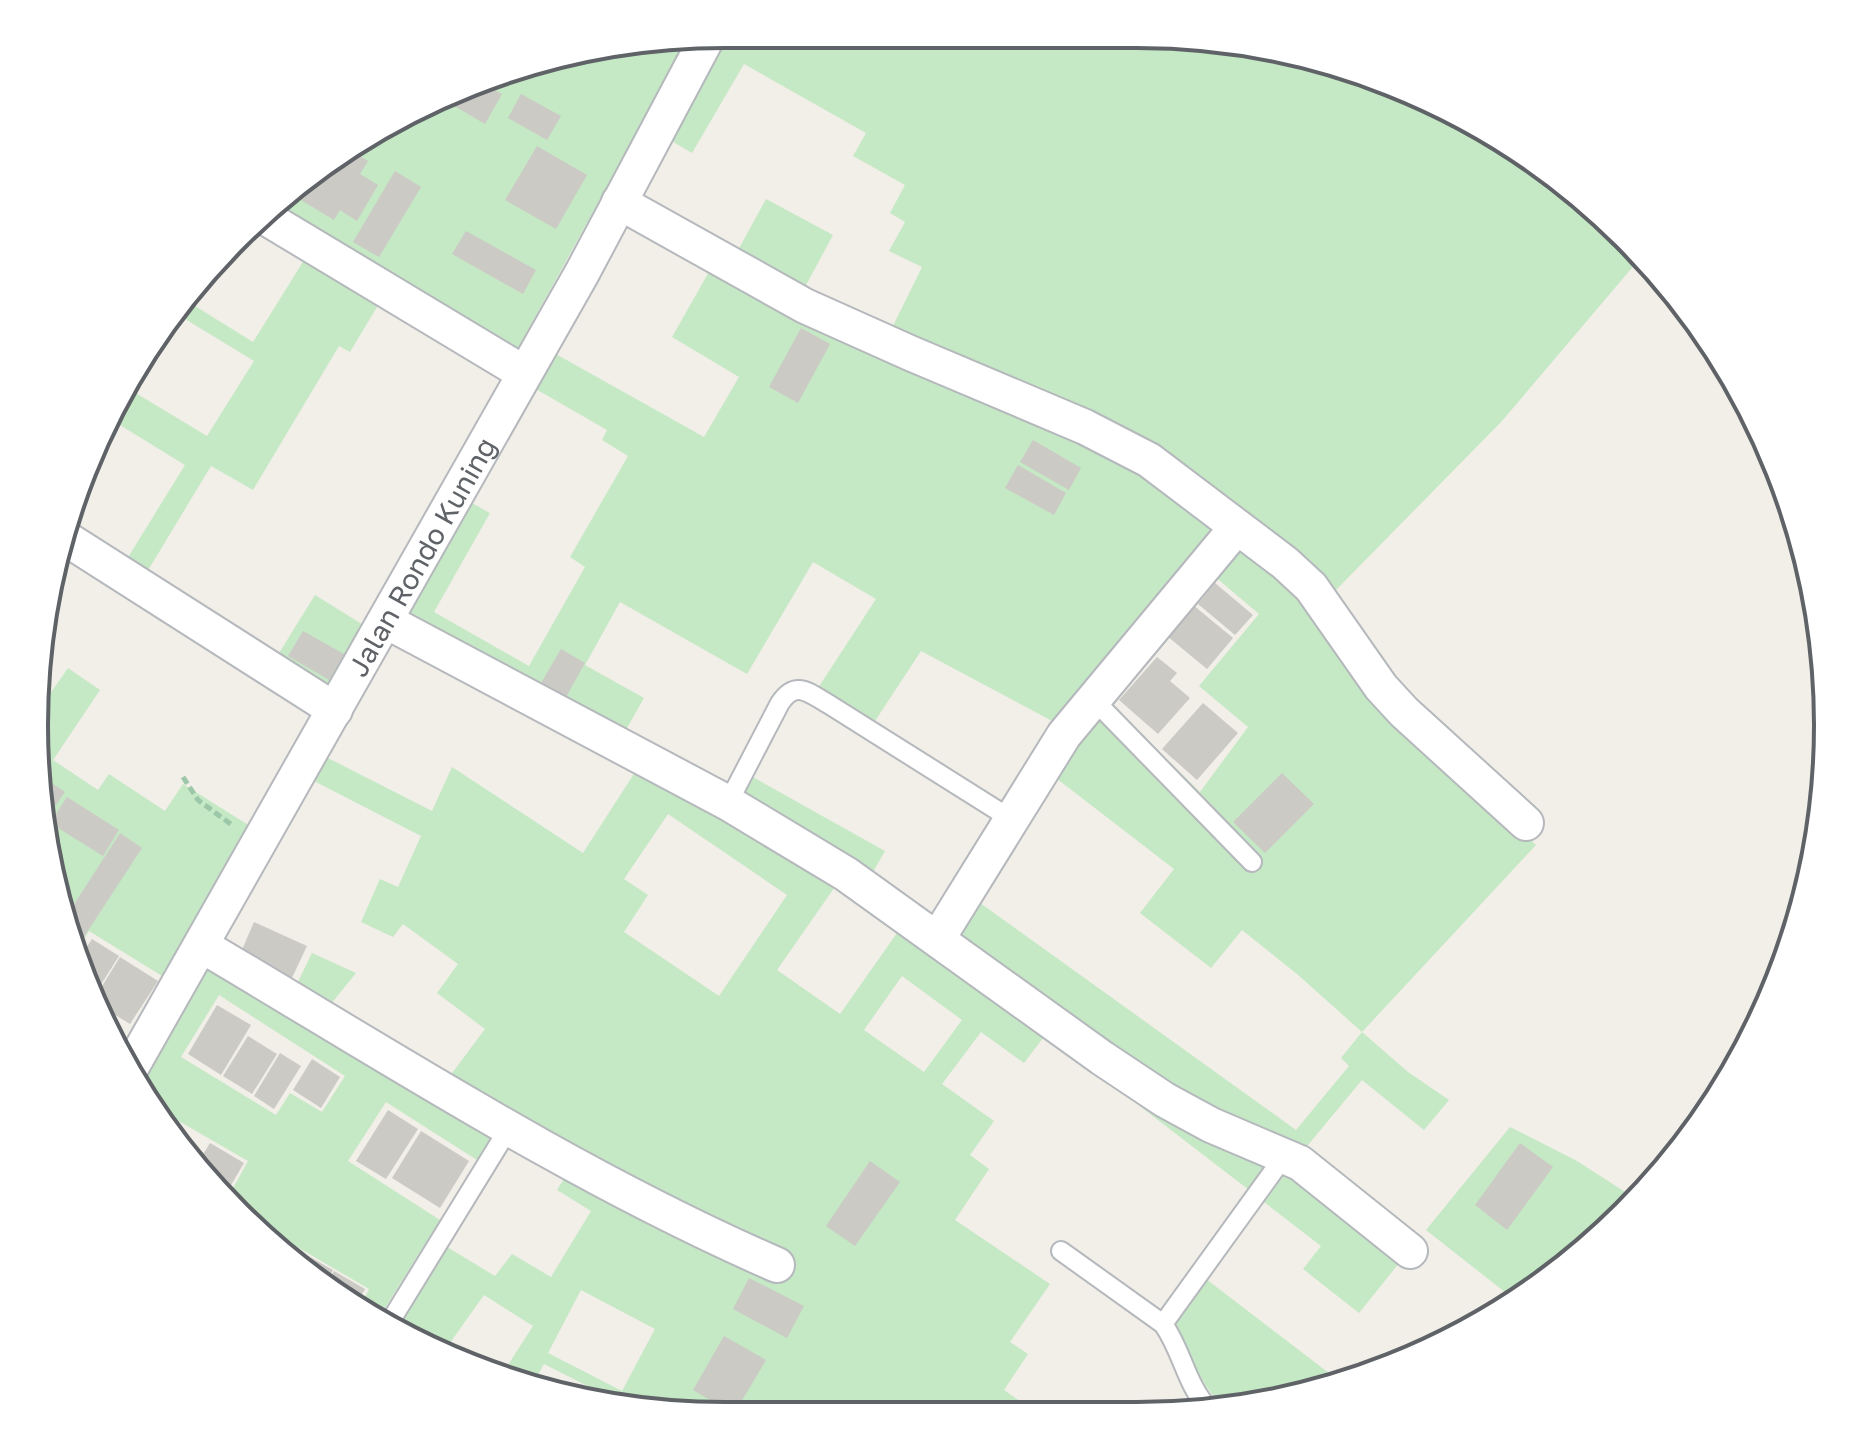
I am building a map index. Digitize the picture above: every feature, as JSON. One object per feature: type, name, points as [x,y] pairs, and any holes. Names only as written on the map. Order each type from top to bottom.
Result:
[{"type":"street","name":"Jalan Rondo Kuning","points":[[133,1052],[201,945],[386,621],[701,49]]},
{"type":"street","points":[[619,202],[805,306],[1127,447],[1149,460],[1285,563],[1311,587],[1381,687],[1404,712],[1526,823]]},
{"type":"street","points":[[273,222],[524,373]]},
{"type":"street","points":[[938,938],[1064,735],[1237,527]]},
{"type":"street","points":[[73,543],[335,710]]},
{"type":"street","points":[[386,621],[728,803],[846,874],[1102,1058],[1165,1100],[1229,1134],[1285,1155],[1334,1189],[1410,1251]]},
{"type":"street","points":[[201,945],[509,1128],[641,1202],[777,1265]]},
{"type":"lane","points":[[728,803],[780,703],[792,689],[799,689],[830,705],[1011,819]]},
{"type":"lane","points":[[1092,698],[1252,862]]},
{"type":"lane","points":[[394,1315],[509,1128]]},
{"type":"lane","points":[[1163,1324],[1285,1155]]},
{"type":"lane","points":[[1061,1251],[1163,1324],[1172,1336],[1201,1399]]},
{"type":"path","points":[[183,777],[198,800],[259,843]]},
{"type":"green space","points":[[720,48],[1137,48],[1225,54],[1269,61],[1355,84],[1436,118],[1476,139],[1549,188],[1616,246],[1634,266],[1502,421],[1334,592],[1140,436],[891,330],[922,267],[889,251],[905,222],[890,213],[905,185],[853,156],[866,133],[744,64],[692,153],[670,140]]},
{"type":"green space","points":[[683,49],[516,352],[284,212],[349,162],[386,139],[466,100],[550,71],[593,61]]},
{"type":"green space","points":[[766,199],[833,235],[804,289],[737,252]]},
{"type":"green space","points":[[306,257],[380,302],[350,352],[339,346],[253,490],[211,466],[147,572],[127,559],[185,465],[119,424],[135,393],[207,436],[254,361],[184,318],[194,305],[253,342]]},
{"type":"green space","points":[[710,270],[1132,467],[1216,530],[1056,723],[921,651],[873,724],[818,688],[876,599],[813,562],[747,674],[620,602],[585,665],[644,698],[623,735],[405,617],[470,502],[490,513],[434,612],[529,666],[585,567],[570,557],[628,456],[602,440],[607,430],[534,388],[554,353],[704,437],[739,377],[672,337]]},
{"type":"green space","points":[[1237,546],[1306,602],[1386,710],[1536,845],[1362,1032],[1242,930],[1211,968],[1140,913],[1174,869],[1052,775],[1108,701],[1200,792],[1248,727],[1199,686],[1259,614],[1213,575]]},
{"type":"green space","points":[[315,595],[365,626],[327,691],[276,658]]},
{"type":"green space","points":[[68,668],[100,690],[53,760],[98,790],[109,774],[165,811],[183,784],[253,828],[167,979],[89,931],[83,940],[61,857],[54,813],[49,769],[49,696]]},
{"type":"green space","points":[[322,755],[432,811],[452,767],[583,853],[639,766],[839,881],[777,970],[840,1014],[902,926],[1270,1160],[1249,1190],[1046,1034],[1024,1063],[981,1032],[942,1084],[994,1121],[970,1155],[989,1169],[955,1220],[1050,1284],[1010,1342],[1028,1354],[1004,1390],[1021,1402],[681,1401],[594,1389],[544,1364],[538,1375],[507,1366],[533,1326],[484,1295],[450,1343],[402,1319],[447,1247],[495,1276],[512,1254],[551,1277],[591,1211],[557,1190],[566,1176],[447,1080],[485,1029],[437,993],[458,964],[403,924],[393,937],[361,922],[380,879],[398,887],[421,836],[310,779]],"holes":[[[668,814],[787,895],[719,996],[624,932],[648,895],[624,879]],[[902,976],[962,1020],[924,1072],[864,1030]],[[581,1290],[655,1329],[622,1391],[548,1353]]]},
{"type":"green space","points":[[751,776],[885,851],[870,877],[739,796]]},
{"type":"green space","points":[[976,900],[1296,1130],[1349,1066],[1341,1058],[1362,1032],[1408,1072],[1449,1100],[1424,1130],[1362,1080],[1303,1151],[1222,1119],[954,937]]},
{"type":"green space","points":[[312,953],[356,973],[326,1010],[294,990]]},
{"type":"green space","points":[[207,963],[493,1133],[477,1160],[386,1102],[348,1161],[440,1220],[384,1310],[365,1298],[369,1289],[288,1242],[246,1204],[232,1189],[248,1161],[175,1119],[144,1073]],"holes":[[[219,995],[345,1076],[322,1112],[290,1093],[276,1115],[181,1057]]]},
{"type":"green space","points":[[1510,1127],[1577,1161],[1626,1193],[1583,1234],[1506,1293],[1426,1230]]},
{"type":"green space","points":[[1287,1171],[1400,1262],[1359,1313],[1303,1269],[1321,1246],[1264,1202]]},
{"type":"green space","points":[[1206,1279],[1330,1374],[1269,1389],[1215,1397],[1202,1379],[1175,1322]]},
{"type":"building","points":[[493,89],[502,94],[485,124],[454,106]]},
{"type":"building","points":[[521,94],[561,116],[547,140],[508,118]]},
{"type":"building","points":[[537,146],[587,175],[556,229],[505,200]]},
{"type":"building","points":[[359,156],[368,161],[360,174],[378,185],[357,221],[340,210],[334,220],[299,199]]},
{"type":"building","points":[[395,171],[421,187],[379,257],[353,242]]},
{"type":"building","points":[[466,231],[536,270],[523,294],[452,254]]},
{"type":"building","points":[[801,328],[830,344],[798,403],[769,387]]},
{"type":"building","points":[[1033,440],[1081,468],[1069,490],[1020,462]]},
{"type":"building","points":[[1018,465],[1066,493],[1054,515],[1005,488]]},
{"type":"building","points":[[1215,583],[1253,615],[1235,635],[1198,604]]},
{"type":"building","points":[[1193,605],[1233,638],[1207,669],[1167,636]]},
{"type":"building","points":[[303,631],[344,654],[329,680],[288,656]]},
{"type":"building","points":[[561,649],[585,663],[566,697],[541,683]]},
{"type":"building","points":[[1157,657],[1177,673],[1170,681],[1190,698],[1158,734],[1119,700]]},
{"type":"building","points":[[1203,703],[1238,733],[1197,780],[1162,749]]},
{"type":"building","points":[[1282,773],[1314,804],[1265,853],[1233,822]]},
{"type":"building","points":[[51,782],[65,792],[53,808]]},
{"type":"building","points":[[67,797],[119,830],[103,856],[56,827],[54,816]]},
{"type":"building","points":[[120,833],[142,848],[83,939],[73,906]]},
{"type":"building","points":[[254,922],[307,946],[290,982],[238,959]]},
{"type":"building","points":[[92,939],[119,956],[101,985],[100,984],[86,948]]},
{"type":"building","points":[[120,957],[158,981],[130,1024],[113,1014],[101,987]]},
{"type":"building","points":[[217,1005],[251,1025],[221,1075],[188,1054]]},
{"type":"building","points":[[248,1036],[277,1054],[252,1094],[223,1076]]},
{"type":"building","points":[[280,1053],[301,1066],[274,1109],[254,1096]]},
{"type":"building","points":[[312,1059],[340,1077],[321,1108],[293,1090]]},
{"type":"building","points":[[388,1110],[418,1129],[386,1179],[356,1161]]},
{"type":"building","points":[[421,1131],[469,1161],[440,1208],[392,1178]]},
{"type":"building","points":[[210,1143],[244,1163],[230,1187],[198,1150],[204,1153]]},
{"type":"building","points":[[1520,1143],[1553,1167],[1507,1230],[1475,1205]]},
{"type":"building","points":[[870,1161],[900,1182],[855,1246],[826,1226]]},
{"type":"building","points":[[303,1254],[333,1270],[331,1275],[313,1262]]},
{"type":"building","points":[[334,1271],[365,1289],[361,1296],[332,1275]]},
{"type":"building","points":[[749,1278],[804,1306],[787,1338],[733,1309]]},
{"type":"building","points":[[724,1336],[766,1360],[741,1402],[713,1402],[693,1390]]}]
